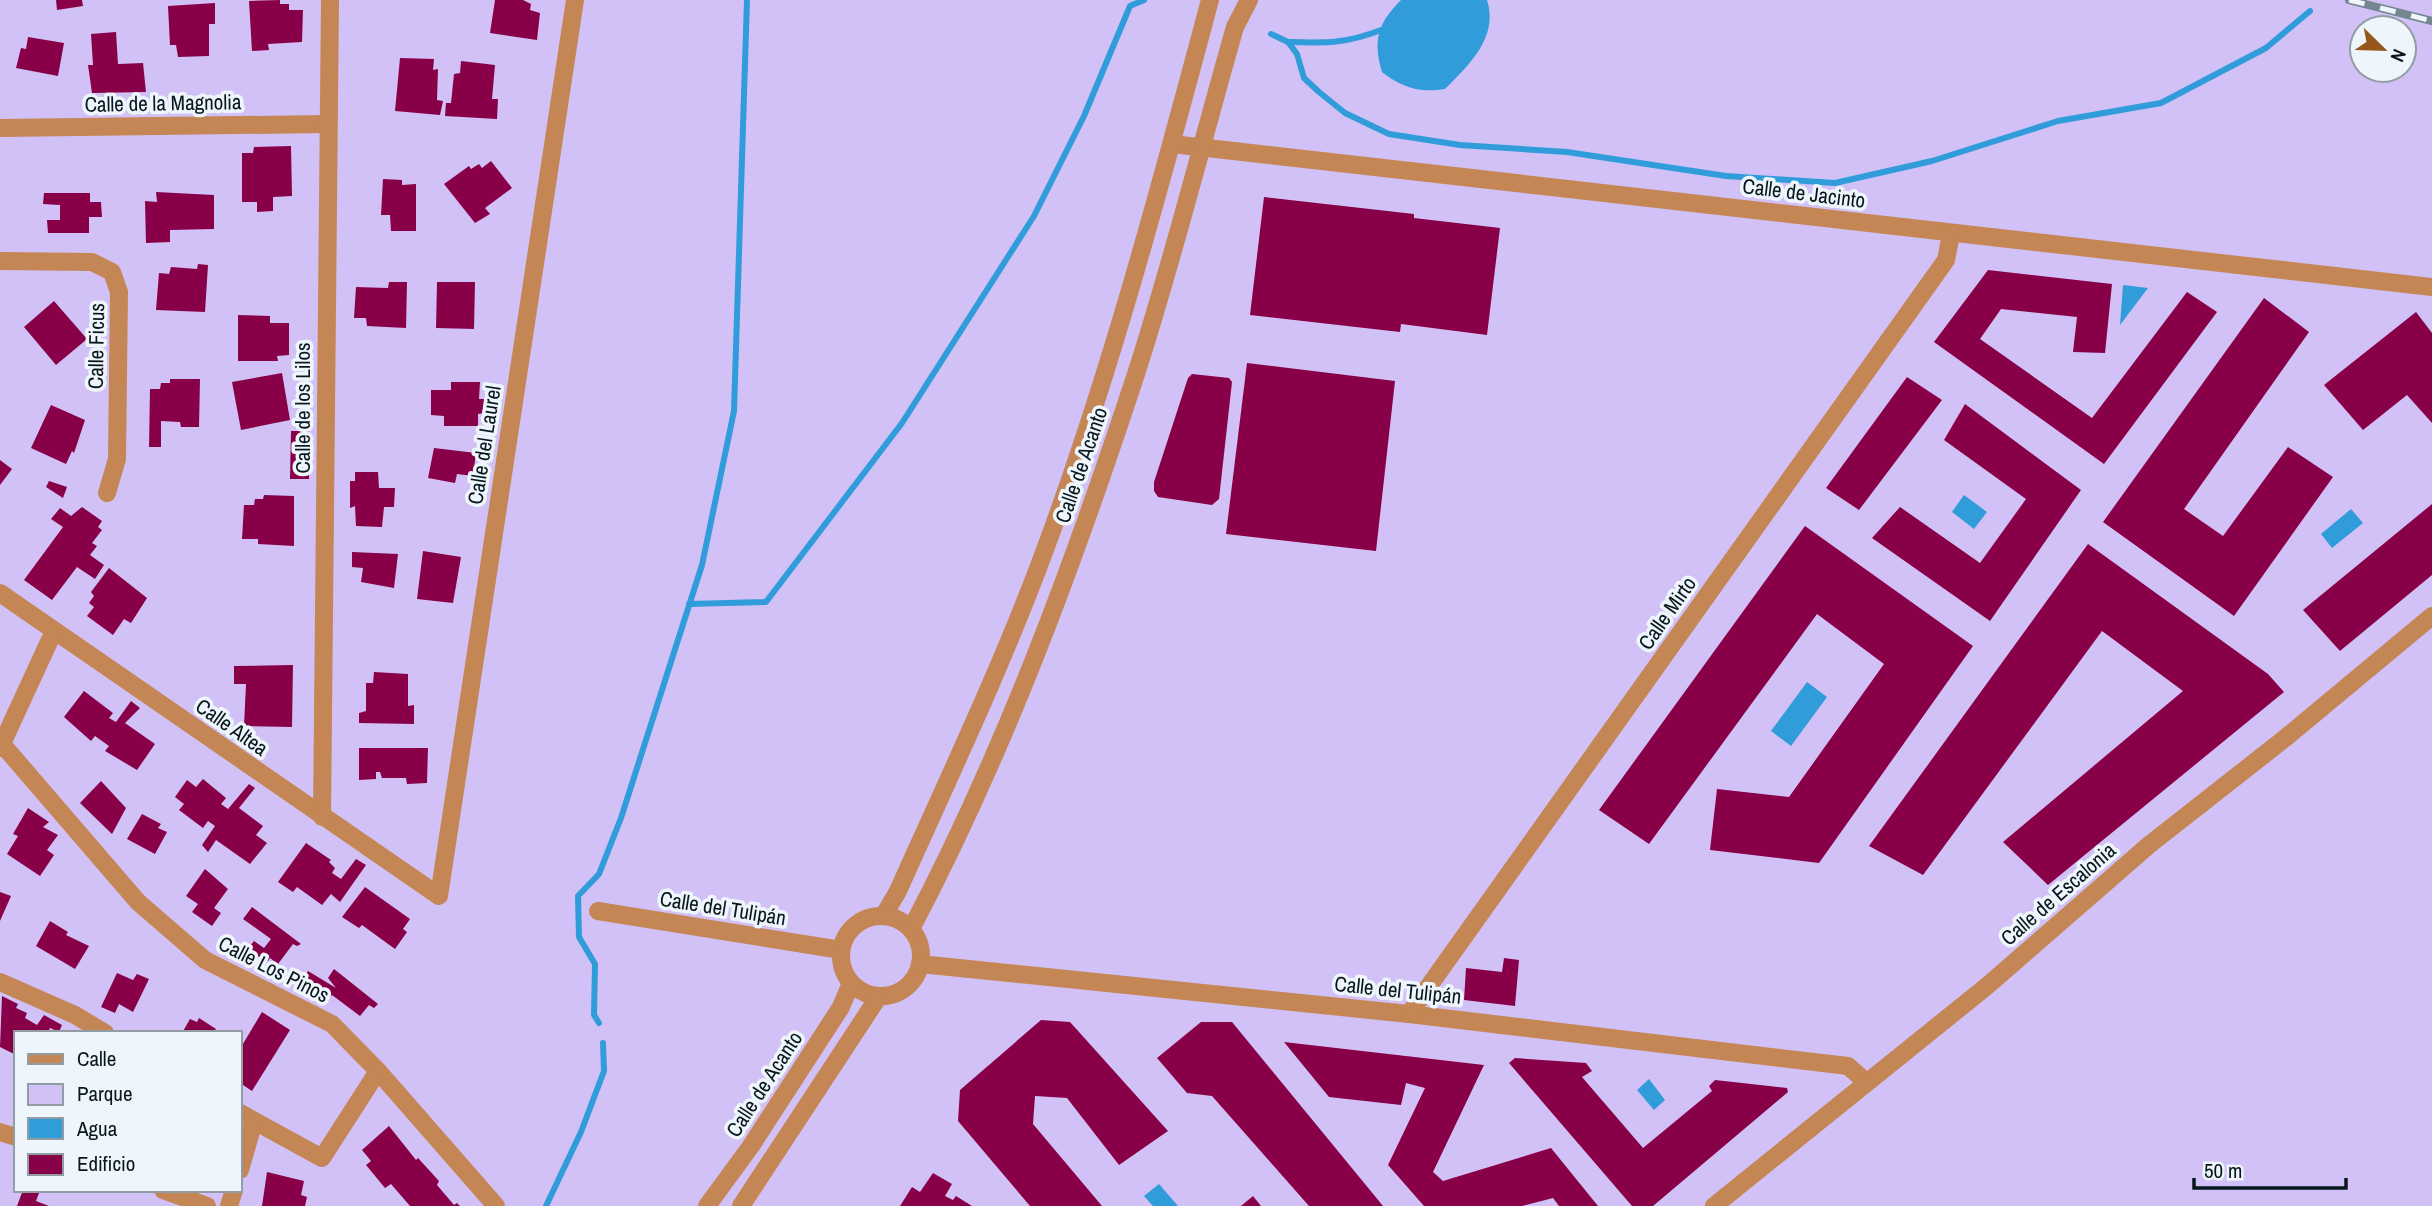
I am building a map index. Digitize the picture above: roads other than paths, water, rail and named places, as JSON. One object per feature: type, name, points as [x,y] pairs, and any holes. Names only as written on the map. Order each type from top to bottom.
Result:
[{"type":"street","name":"Calle de los Lilos","points":[[322,817],[330,0]]},
{"type":"street","name":"Calle del Laurel","points":[[439,896],[575,0]]},
{"type":"street","name":"Calle de Acanto","points":[[884,915],[898,891],[975,722],[1046,547],[1109,360],[1172,144],[1210,0]]},
{"type":"street","name":"Calle de Acanto","points":[[911,929],[1002,736],[1073,556],[1137,372],[1235,27],[1250,0]]},
{"type":"street","name":"Calle de la Magnolia","points":[[0,128],[327,124]]},
{"type":"street","name":"Calle de Jacinto","points":[[1172,144],[1565,191],[1792,213],[1951,234],[2432,287]]},
{"type":"street","name":"Calle Mirto","points":[[1409,1014],[1946,260],[1951,234]]},
{"type":"street","name":"Calle Ficus","points":[[0,261],[92,262],[112,272],[119,292],[117,459],[107,493]]},
{"type":"street","name":"Calle Altea","points":[[0,593],[439,896]]},
{"type":"street","name":"Calle de Escalonia","points":[[1714,1206],[1865,1081],[1987,986],[2149,845],[2284,739],[2432,616]]},
{"type":"street","points":[[1,746],[54,631]]},
{"type":"street","name":"Calle Los Pinos","points":[[1,746],[138,902],[205,960],[331,1024],[377,1071],[496,1206]]},
{"type":"street","name":"Calle del Tulipán","points":[[598,911],[841,950]]},
{"type":"street","points":[[884,915],[911,929],[918,940],[920,964],[910,984],[901,991],[879,996],[859,990],[851,983],[841,962],[841,950],[851,928],[872,916],[884,915]]},
{"type":"street","name":"Calle del Tulipán","points":[[920,964],[1409,1014],[1848,1066],[1865,1081]]},
{"type":"street","points":[[0,982],[75,1014],[102,1031]]},
{"type":"street","name":"Calle de Acanto","points":[[708,1206],[751,1146],[826,1030],[851,983]]},
{"type":"street","points":[[741,1206],[879,996]]},
{"type":"street","points":[[242,1155],[247,1117],[322,1158],[377,1071]]},
{"type":"street","points":[[168,1192],[207,1206]]},
{"type":"water","points":[[1401,0],[1487,0],[1489,26],[1480,49],[1445,89],[1412,88],[1382,72],[1378,51],[1379,33],[1387,17]]},
{"type":"water","points":[[2123,285],[2148,288],[2120,325]]},
{"type":"water","points":[[1964,495],[1987,512],[1974,529],[1952,512]]},
{"type":"water","points":[[2351,509],[2363,523],[2332,548],[2321,534]]},
{"type":"water","points":[[1807,682],[1827,697],[1791,746],[1771,731]]},
{"type":"water","points":[[1649,1079],[1665,1100],[1654,1110],[1637,1090]]},
{"type":"water","points":[[1159,1184],[1178,1206],[1153,1206],[1144,1196]]},
{"type":"waterway","points":[[599,1023],[594,1015],[595,964],[579,937],[578,896],[599,874],[621,818],[702,565],[734,411],[747,0]]},
{"type":"waterway","points":[[689,604],[766,602],[902,423],[1034,216],[1084,116],[1130,6],[1144,0]]},
{"type":"waterway","points":[[1271,34],[1288,42],[1297,54],[1304,78],[1319,92],[1345,113],[1389,134],[1460,145],[1567,152],[1726,176],[1835,183],[1932,161],[2058,121],[2161,103],[2266,48],[2310,11]]},
{"type":"waterway","points":[[1288,42],[1335,42],[1381,30]]},
{"type":"waterway","points":[[546,1206],[581,1132],[604,1071],[603,1043]]},
{"type":"railway","points":[[2349,0],[2432,21]]}]
